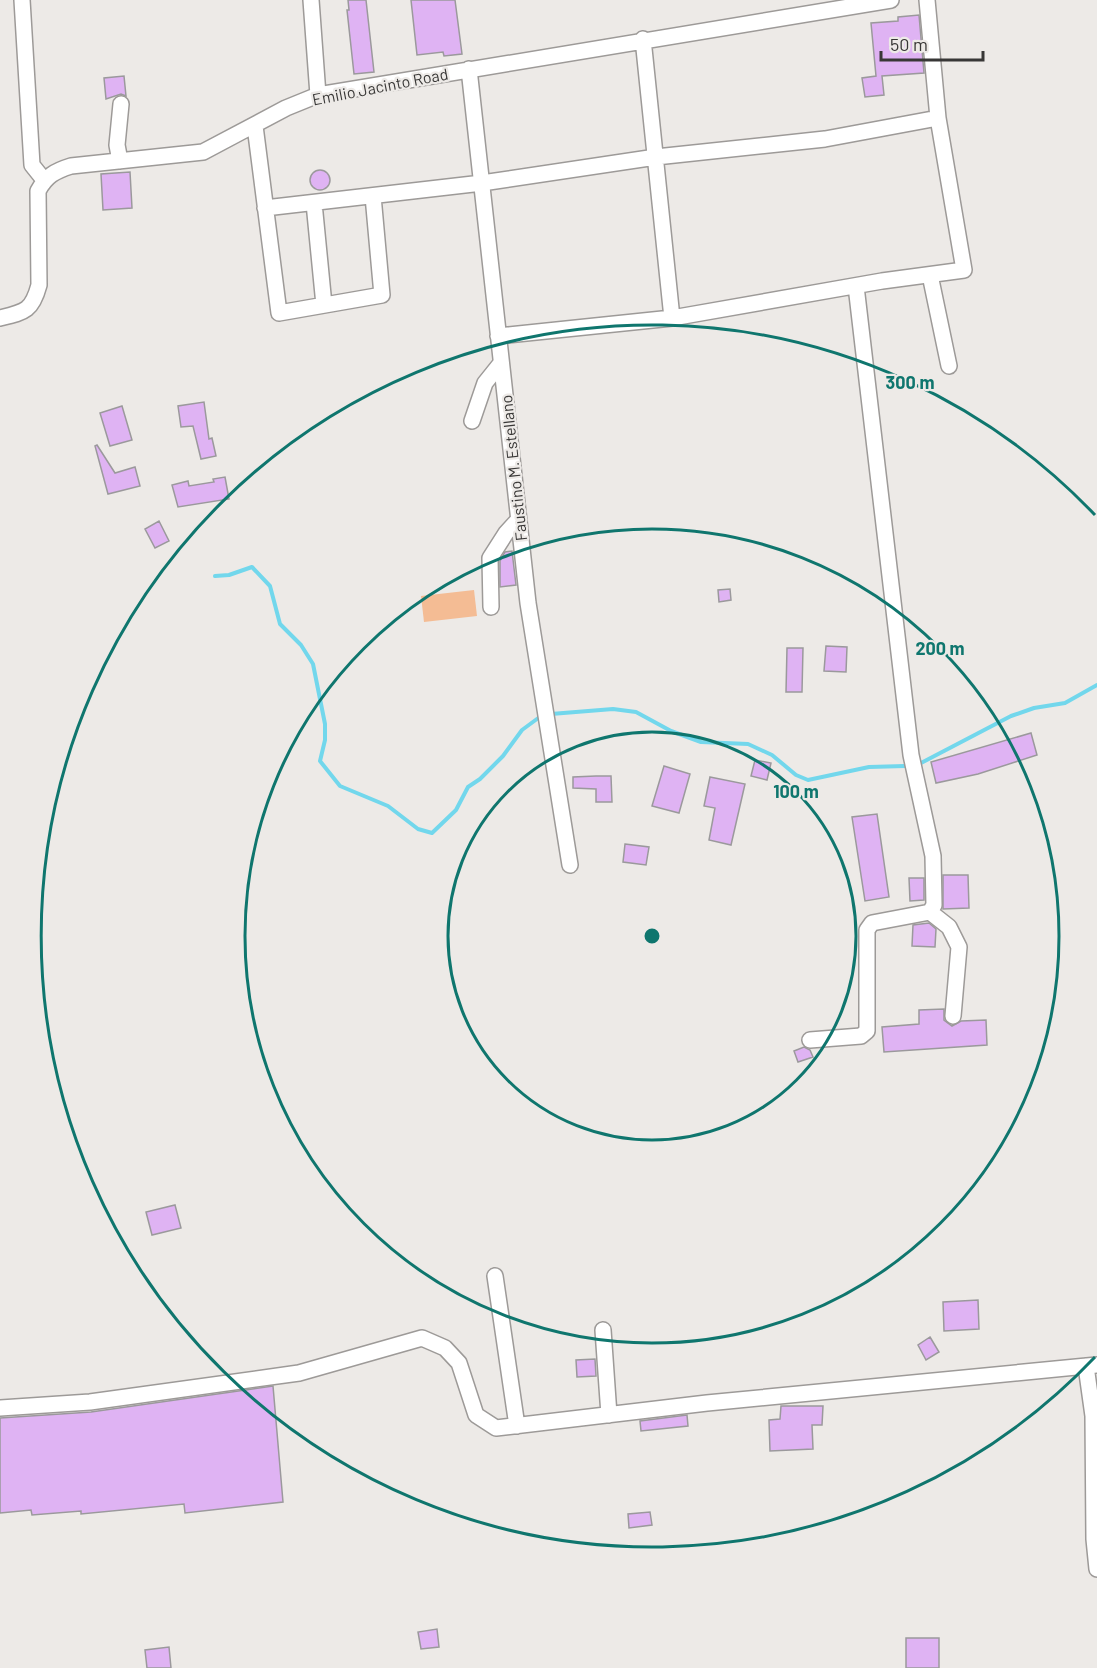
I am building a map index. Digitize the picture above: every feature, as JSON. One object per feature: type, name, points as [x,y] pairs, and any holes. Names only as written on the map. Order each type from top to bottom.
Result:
[{"type":"street","points":[[0,318],[24,312],[35,299],[39,285],[38,191],[44,180],[32,165],[22,0]]},
{"type":"street","points":[[311,0],[318,94]]},
{"type":"street","name":"Emilio Jacinto Road","points":[[44,180],[56,170],[71,166],[203,152],[286,108],[318,94],[891,0]]},
{"type":"street","points":[[498,336],[672,318],[964,270],[939,118],[927,0]]},
{"type":"street","points":[[643,39],[672,318]]},
{"type":"street","name":"Faustino M. Estellano","points":[[469,69],[528,603],[570,865]]},
{"type":"street","points":[[120,161],[117,146],[121,104]]},
{"type":"street","points":[[265,208],[482,183],[656,157],[825,139],[939,118]]},
{"type":"street","points":[[255,126],[279,313],[382,295],[373,196]]},
{"type":"street","points":[[314,203],[324,305]]},
{"type":"street","points":[[930,275],[949,366]]},
{"type":"street","points":[[856,286],[911,755],[933,856],[934,905],[930,912]]},
{"type":"street","points":[[472,421],[484,383],[501,363]]},
{"type":"street","points":[[491,607],[490,558],[506,533],[519,520]]},
{"type":"street","points":[[810,1040],[861,1036],[867,1031],[867,930],[872,924],[930,912],[950,927],[959,947],[953,1016]]},
{"type":"street","points":[[495,1276],[517,1426]]},
{"type":"street","points":[[603,1330],[609,1415]]},
{"type":"street","points":[[0,1408],[90,1402],[299,1373],[422,1338],[445,1348],[459,1363],[476,1415],[496,1428],[707,1403],[1092,1366],[1095,1432],[1094,1539],[1097,1569]]},
{"type":"shaded area","points":[[474,590],[477,616],[424,622],[421,596]]},
{"type":"building","points":[[348,0],[366,0],[374,72],[354,74],[347,10],[349,10]]},
{"type":"building","points":[[411,0],[455,0],[462,54],[444,56],[443,52],[417,55]]},
{"type":"building","points":[[919,15],[924,73],[882,76],[884,95],[865,97],[862,78],[876,76],[871,23],[898,21],[898,17]]},
{"type":"building","points":[[124,76],[126,96],[121,94],[106,99],[104,78]]},
{"type":"building","points":[[320,170],[327,173],[330,180],[327,187],[320,190],[313,187],[310,180],[313,173]]},
{"type":"building","points":[[130,172],[132,208],[103,210],[101,174]]},
{"type":"building","points":[[204,402],[209,439],[212,438],[216,456],[201,459],[193,426],[181,427],[178,406]]},
{"type":"building","points":[[122,406],[132,440],[110,446],[100,413]]},
{"type":"building","points":[[97,445],[115,473],[135,467],[140,486],[108,494],[95,446]]},
{"type":"building","points":[[225,477],[229,499],[178,507],[172,485],[188,481],[189,486],[214,482],[213,479]]},
{"type":"building","points":[[159,521],[169,541],[155,548],[145,529]]},
{"type":"building","points":[[512,551],[516,585],[500,587],[500,561],[505,552]]},
{"type":"building","points":[[730,589],[731,600],[719,602],[718,590]]},
{"type":"building","points":[[826,646],[847,647],[846,672],[824,671]]},
{"type":"building","points":[[787,648],[803,648],[802,692],[786,692]]},
{"type":"building","points":[[1031,733],[1037,755],[978,774],[936,783],[931,762]]},
{"type":"building","points":[[755,760],[771,763],[767,780],[751,776]]},
{"type":"building","points":[[664,766],[690,774],[679,813],[652,806]]},
{"type":"building","points":[[611,776],[612,802],[596,802],[596,789],[573,788],[573,777]]},
{"type":"building","points":[[710,777],[745,784],[731,845],[709,840],[715,808],[704,806]]},
{"type":"building","points":[[877,814],[889,897],[865,901],[852,817]]},
{"type":"building","points":[[625,844],[649,847],[646,865],[623,862]]},
{"type":"building","points":[[943,875],[968,875],[969,908],[943,909]]},
{"type":"building","points":[[909,878],[924,878],[924,900],[910,901]]},
{"type":"building","points":[[929,923],[936,929],[935,947],[912,946],[913,925]]},
{"type":"building","points":[[944,1009],[944,1020],[952,1026],[961,1021],[986,1020],[987,1045],[884,1052],[882,1027],[919,1024],[919,1010]]},
{"type":"building","points":[[804,1047],[810,1050],[813,1057],[798,1062],[794,1051]]},
{"type":"building","points":[[175,1205],[181,1228],[152,1235],[146,1212]]},
{"type":"building","points":[[978,1300],[979,1329],[944,1331],[943,1302]]},
{"type":"building","points":[[930,1337],[939,1352],[926,1360],[918,1345]]},
{"type":"building","points":[[595,1359],[596,1376],[577,1377],[576,1360]]},
{"type":"building","points":[[273,1386],[283,1502],[185,1513],[184,1504],[81,1514],[81,1511],[32,1515],[31,1510],[0,1513],[0,1418],[91,1412]]},
{"type":"building","points":[[781,1406],[823,1406],[822,1425],[812,1425],[813,1449],[770,1451],[769,1420],[780,1419]]},
{"type":"building","points":[[687,1415],[688,1426],[641,1431],[640,1421]]},
{"type":"building","points":[[650,1512],[652,1525],[629,1528],[628,1514]]},
{"type":"building","points":[[437,1629],[439,1647],[421,1649],[418,1632]]},
{"type":"building","points":[[906,1638],[939,1638],[939,1668],[906,1668]]},
{"type":"building","points":[[169,1647],[171,1668],[147,1668],[145,1650]]},
{"type":"waterway","points":[[215,576],[229,575],[252,567],[270,586],[280,624],[301,645],[313,664],[325,724],[325,740],[320,761],[340,786],[388,806],[418,829],[432,833],[456,810],[468,787],[480,779],[503,756],[522,730],[541,716]]},
{"type":"waterway","points":[[921,763],[1011,716],[1034,708],[1065,703],[1097,685]]},
{"type":"waterway","points":[[551,714],[613,709],[636,712],[671,731],[701,742],[748,744],[772,755],[796,775],[808,780],[869,767],[905,766]]}]
